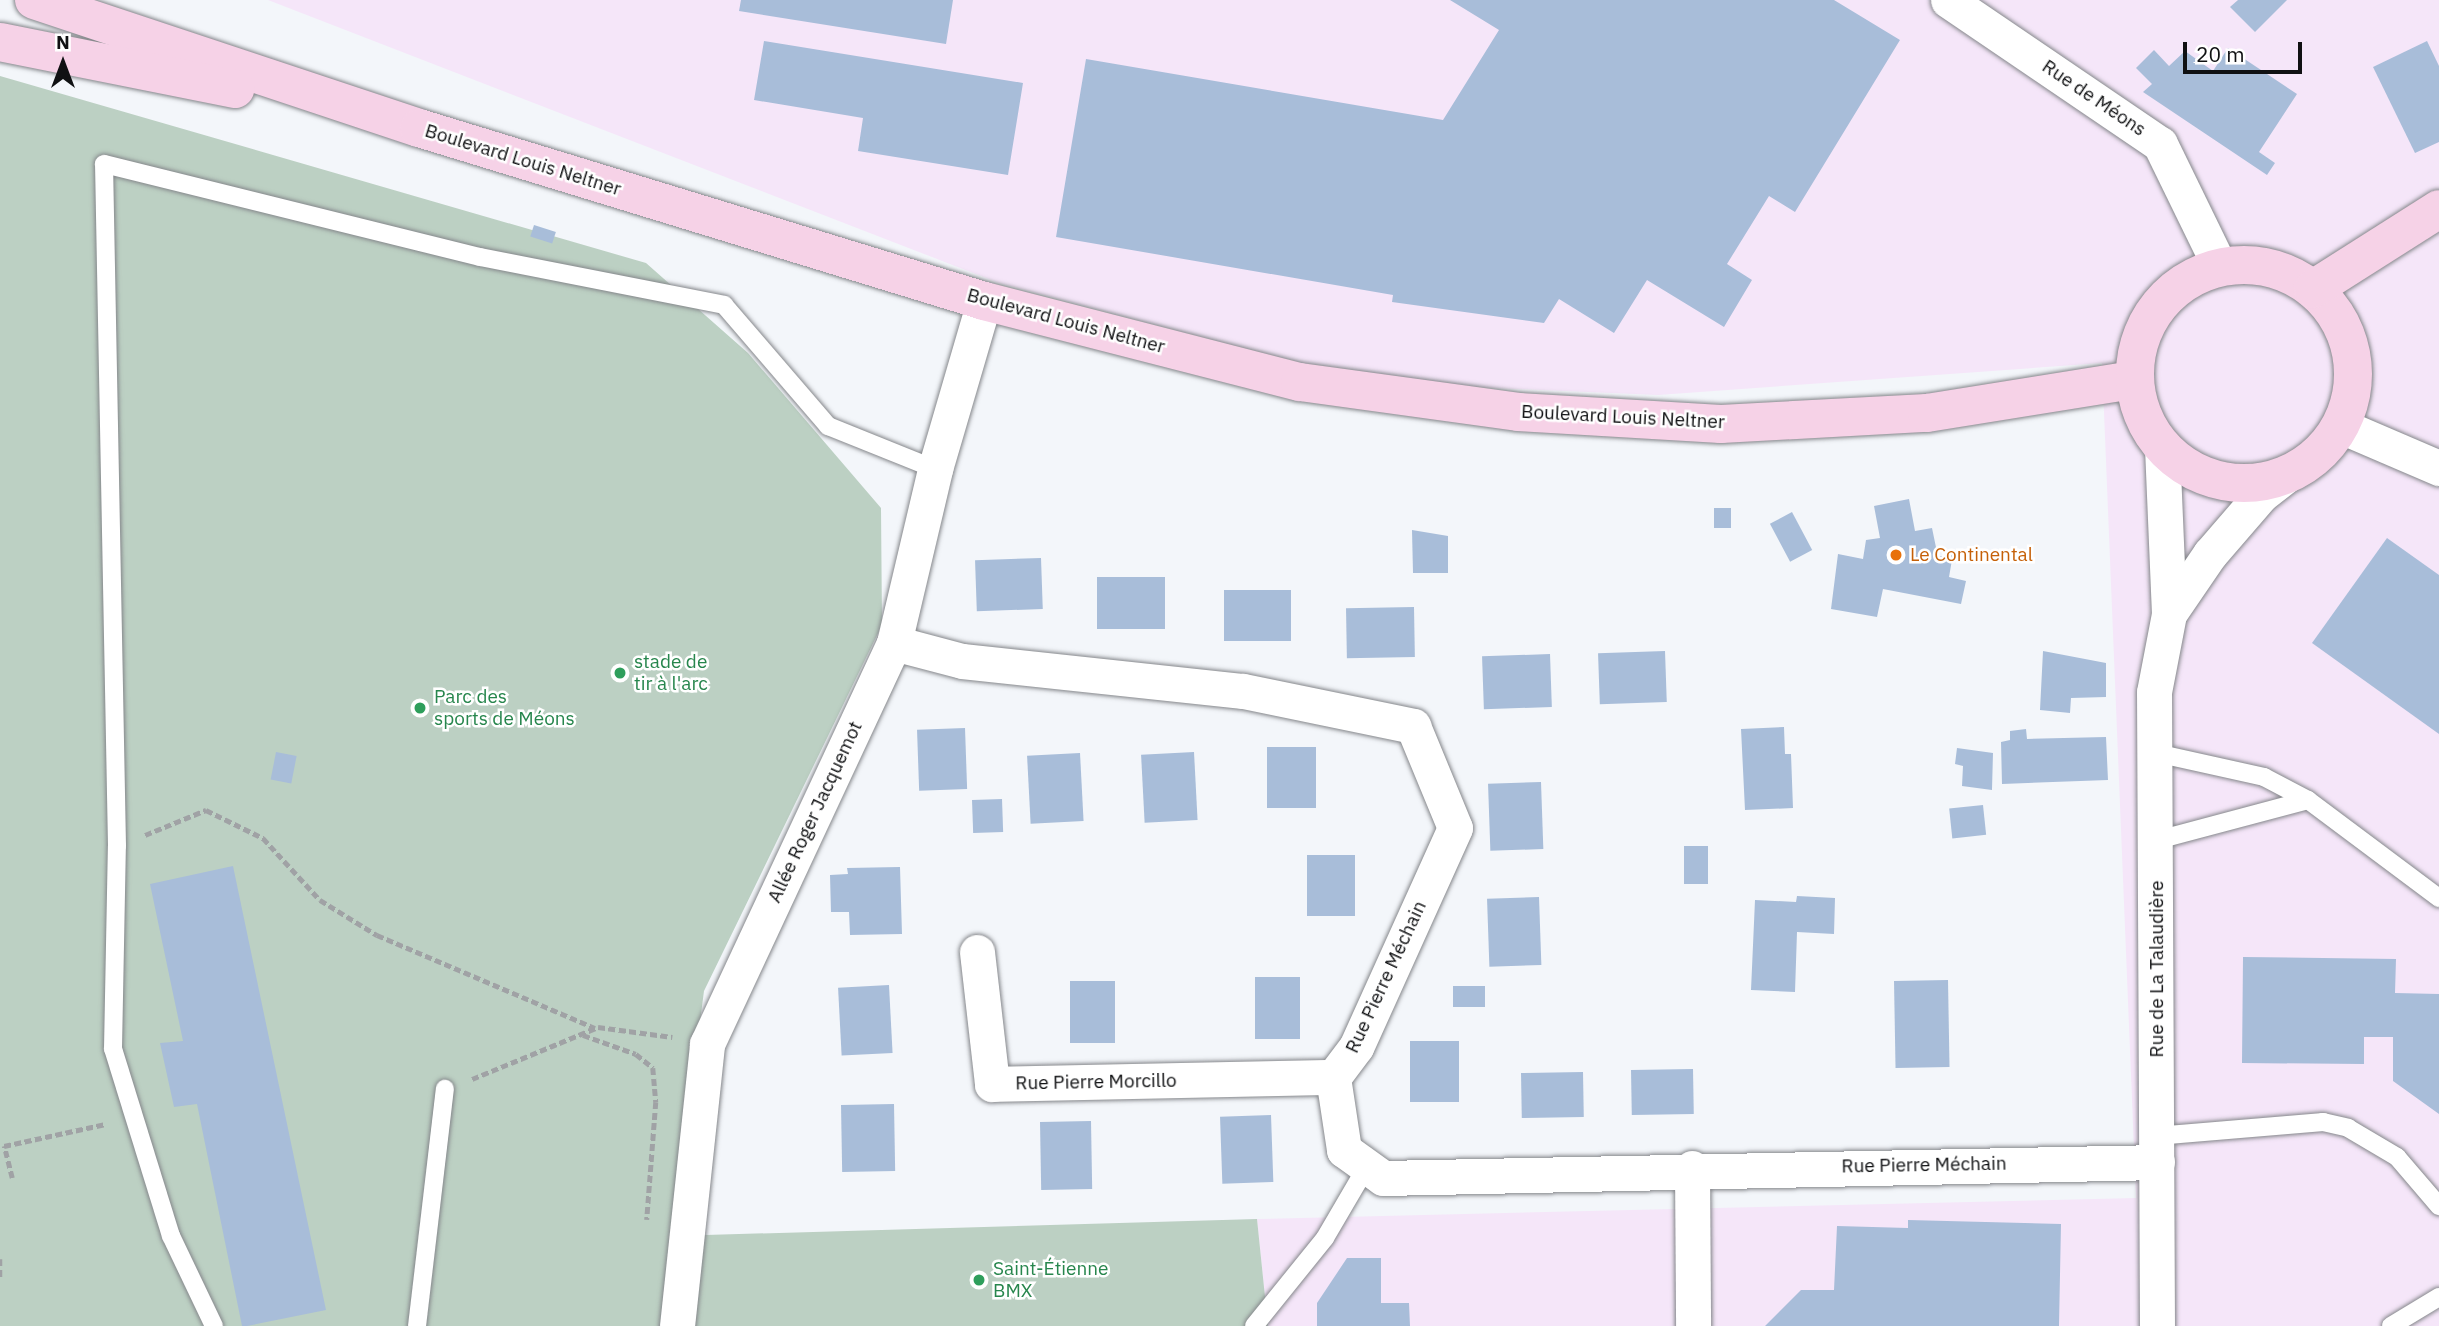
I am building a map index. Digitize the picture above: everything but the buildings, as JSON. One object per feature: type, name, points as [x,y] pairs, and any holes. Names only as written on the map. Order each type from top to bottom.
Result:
[{"type":"street","name":"Boulevard Louis Neltner","points":[[34,0],[419,128],[984,301],[1300,382],[1518,412],[1735,424],[1927,413],[2134,380]]},
{"type":"street","name":"Rue de Méons","points":[[1948,0],[2160,144],[2220,267]]},
{"type":"street","points":[[0,42],[419,128]]},
{"type":"street","points":[[2313,289],[2439,209]]},
{"type":"street","points":[[2246,265],[2284,272],[2313,289],[2329,304],[2349,342],[2354,380],[2341,426],[2325,449],[2285,476],[2229,483],[2192,471],[2162,448],[2143,416],[2134,380],[2139,342],[2150,318],[2168,296],[2199,275],[2220,267],[2246,265]]},
{"type":"street","name":"Allée Roger Jacquemot","points":[[677,1326],[707,1044],[894,643],[935,469],[984,301]]},
{"type":"street","points":[[2341,426],[2439,468]]},
{"type":"street","name":"Rue de La Talaudière","points":[[2157,1326],[2158,840],[2154,692],[2169,614],[2162,448]]},
{"type":"street","name":"Rue de La Talaudière","points":[[2169,614],[2210,554],[2261,495],[2285,476]]},
{"type":"street","name":"Rue Pierre Méchain","points":[[894,643],[961,661],[1243,691],[1413,726],[1455,828],[1356,1047],[1333,1077],[1344,1150],[1382,1178],[2157,1149]]},
{"type":"street","name":"Rue Pierre Morcillo","points":[[977,952],[992,1084],[1333,1077]]},
{"type":"street","points":[[1692,1168],[1693,1326]]},
{"type":"lane","points":[[214,1326],[171,1236],[113,1049],[117,846],[104,164],[480,257],[724,305],[828,426],[935,469]]},
{"type":"lane","points":[[2156,753],[2264,777],[2308,800],[2439,898]]},
{"type":"lane","points":[[2158,840],[2308,800]]},
{"type":"lane","points":[[417,1326],[445,1089]]},
{"type":"lane","points":[[2157,1149],[2323,1122],[2348,1128],[2397,1157],[2439,1206]]},
{"type":"lane","points":[[1254,1326],[1325,1238],[1367,1166]]},
{"type":"lane","points":[[2391,1326],[2439,1297]]},
{"type":"path","points":[[117,846],[206,810],[263,838],[320,900],[377,935],[595,1028],[619,1027],[707,1044]]},
{"type":"path","points":[[445,1089],[595,1028]]},
{"type":"path","points":[[583,1035],[636,1054],[653,1068],[656,1102],[646,1223]]},
{"type":"path","points":[[12,1178],[4,1146],[102,1125]]},
{"type":"path","points":[[0,1259],[0,1277]]},
{"type":"shaded area","points":[[268,0],[2439,0],[2439,1326],[1268,1326],[1257,1219],[2136,1198],[2102,363],[1658,395],[1374,383],[999,283]]},
{"type":"green space","name":"Parc des sports de Méons","points":[[0,76],[646,263],[748,353],[881,508],[882,625],[704,991],[672,1236],[1257,1219],[1268,1326],[0,1326]]},
{"type":"place","name":"Le Continental","points":[[1896,555]]},
{"type":"place","name":"stade de tir à l'arc","points":[[620,673]]},
{"type":"place","name":"Parc des sports de Méons","points":[[420,708]]},
{"type":"place","name":"Saint-Étienne BMX","points":[[979,1280]]}]
